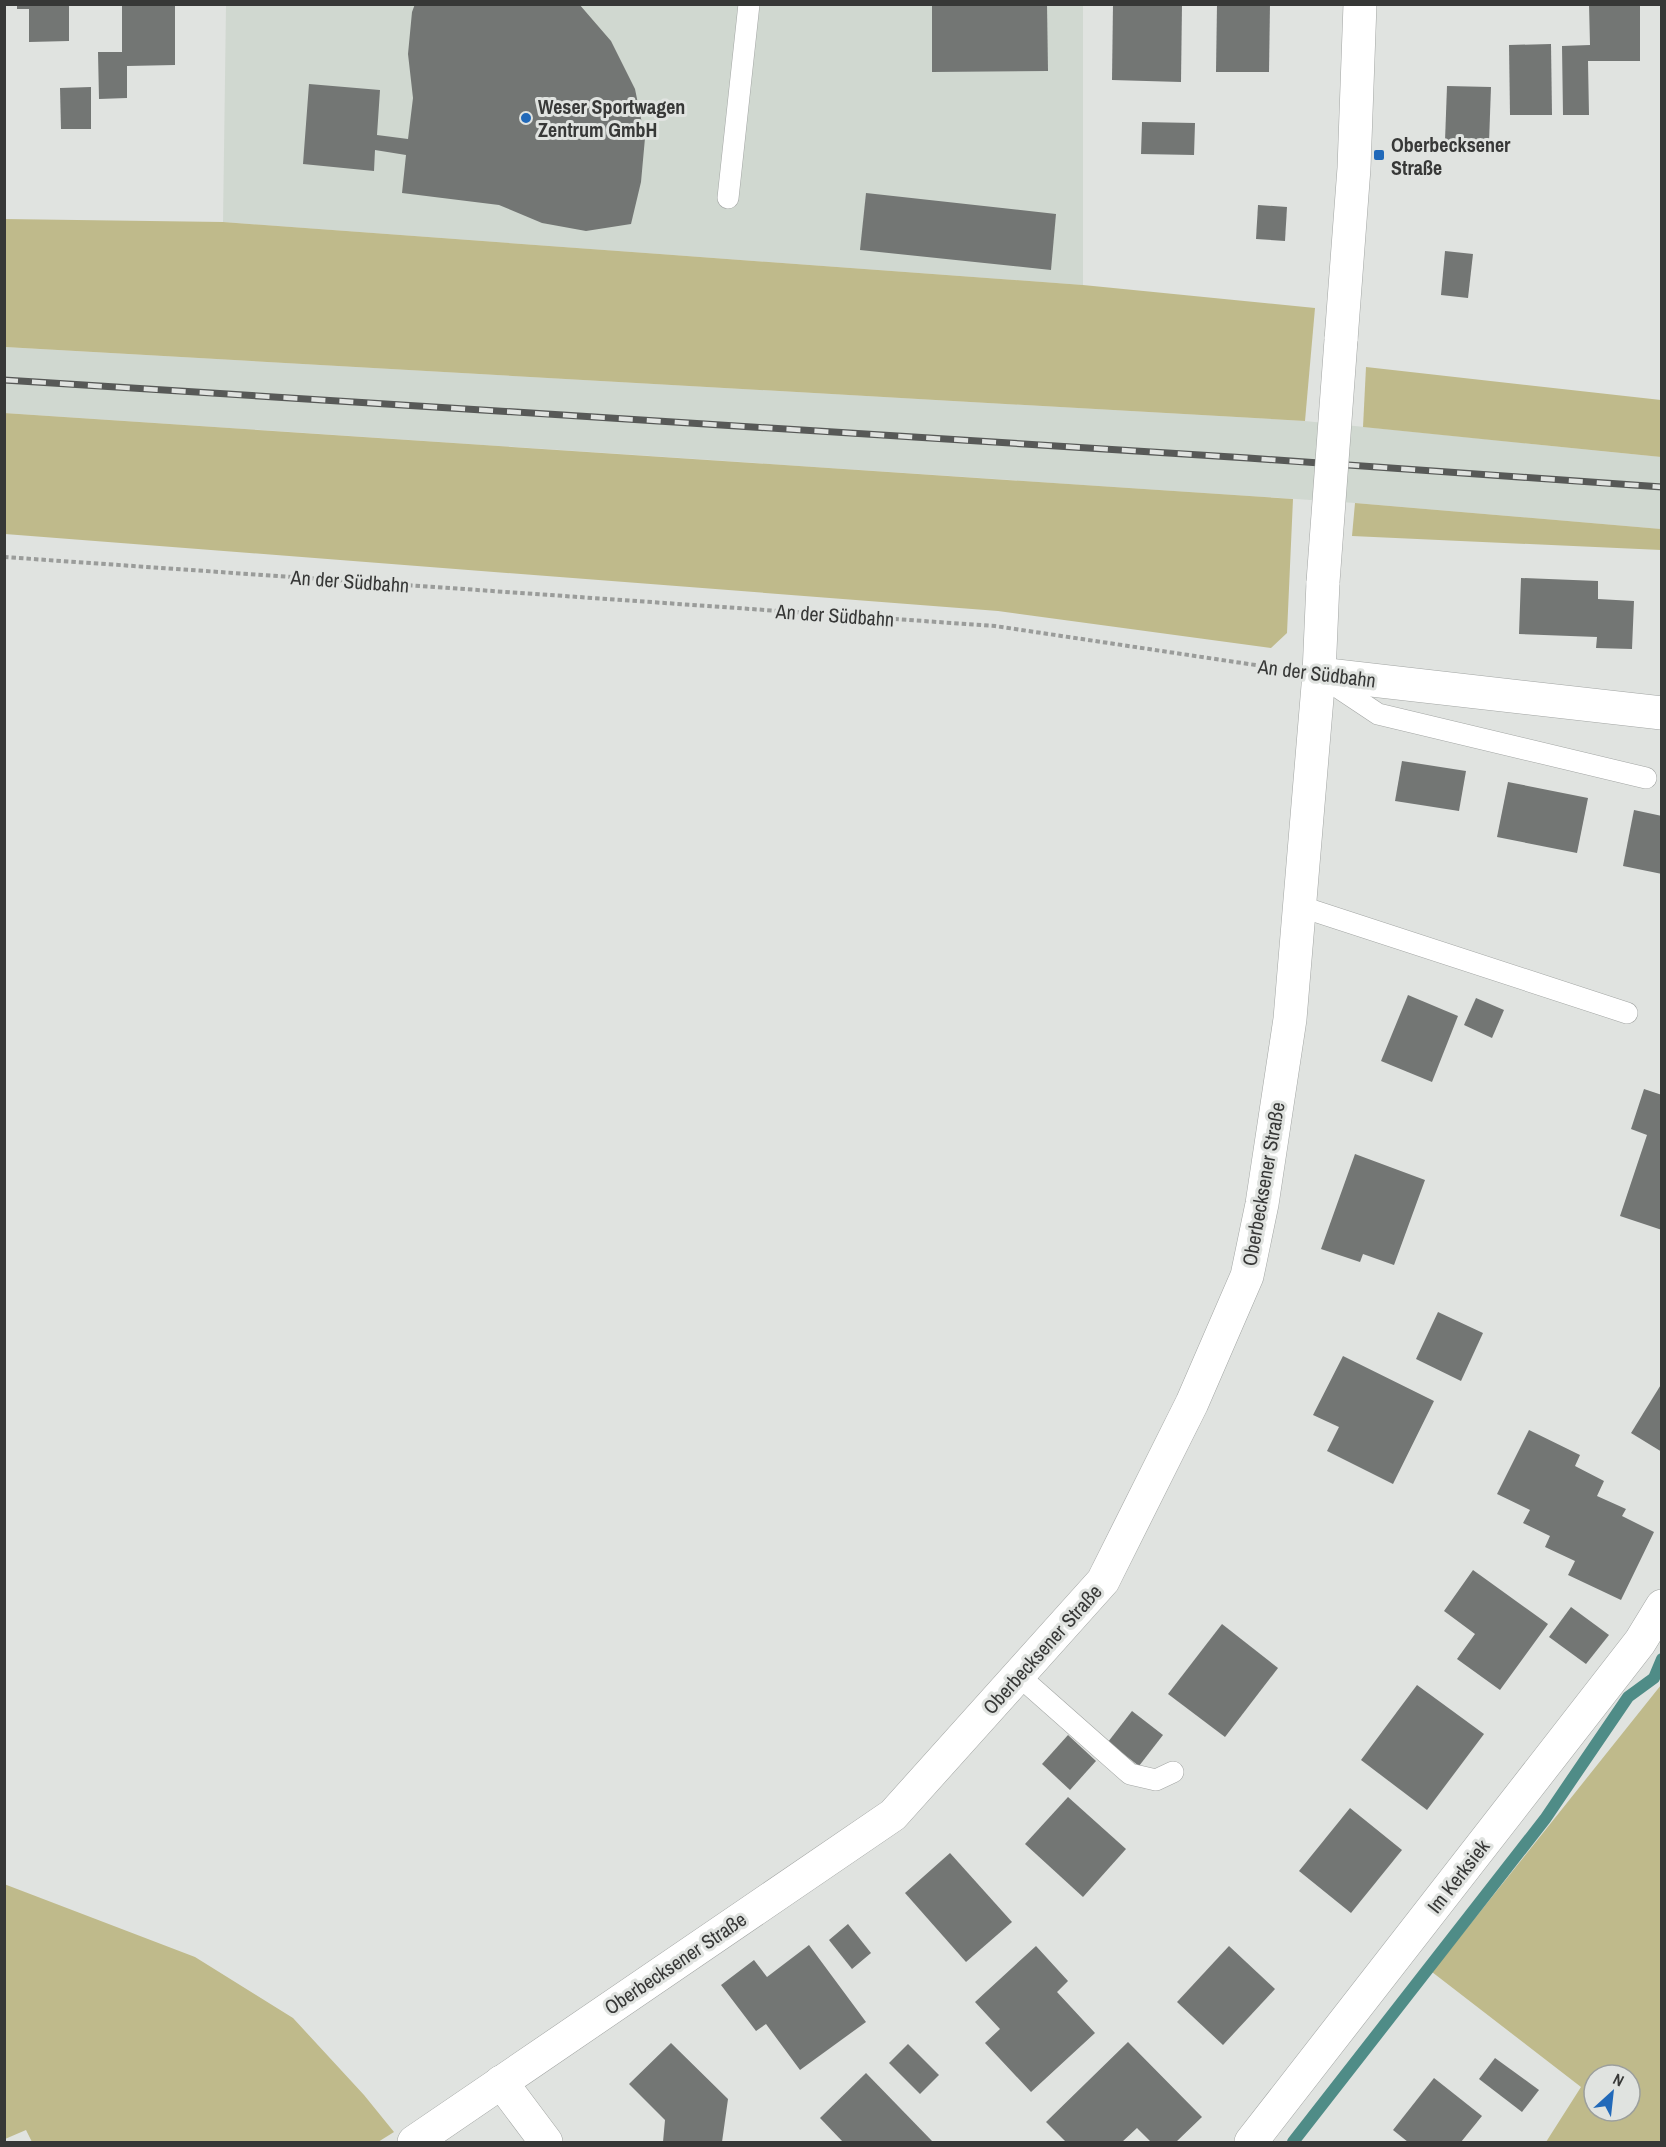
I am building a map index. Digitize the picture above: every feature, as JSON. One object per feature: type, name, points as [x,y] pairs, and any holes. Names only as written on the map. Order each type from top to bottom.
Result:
[{"type":"street","name":"Oberbecksener Straße","points":[[414,2142],[893,1815],[1103,1581],[1192,1403],[1247,1276],[1262,1204],[1290,1019],[1319,674],[1323,582],[1354,168],[1360,4]]},
{"type":"street","name":"An der Südbahn","points":[[1319,674],[1662,713]]},
{"type":"street","name":"Im Kerksiek","points":[[1251,2142],[1640,1642],[1662,1606]]},
{"type":"street","points":[[501,2082],[546,2142]]},
{"type":"lane","points":[[728,198],[749,4]]},
{"type":"lane","points":[[1319,674],[1378,714],[1646,778]]},
{"type":"lane","points":[[1299,906],[1627,1012]]},
{"type":"lane","points":[[1018,1675],[1130,1774],[1156,1780],[1173,1772]]},
{"type":"path","name":"An der Südbahn","points":[[4,556],[995,626],[1319,674]]},
{"type":"shaded area","points":[[226,5],[1083,5],[1083,285],[223,222]]},
{"type":"shaded area","points":[[4,219],[223,222],[1083,285],[1315,308],[1305,421],[5,347]]},
{"type":"shaded area","points":[[4,347],[1305,421],[1661,457],[1661,529],[1355,503],[5,413]]},
{"type":"shaded area","points":[[1366,367],[1661,400],[1661,457],[1363,427]]},
{"type":"shaded area","points":[[4,413],[1293,499],[1287,633],[1271,648],[998,611],[5,534]]},
{"type":"shaded area","points":[[1355,503],[1661,529],[1661,550],[1352,536]]},
{"type":"shaded area","points":[[1661,1685],[1661,2139],[1659,2142],[1546,2142],[1581,2087],[1432,1972]]},
{"type":"shaded area","points":[[4,1884],[195,1957],[293,2018],[364,2095],[394,2132],[378,2142],[32,2142],[26,2130],[5,2139]]},
{"type":"building","points":[[17,4],[69,4],[69,41],[29,42],[29,9],[17,9]]},
{"type":"building","points":[[122,4],[175,4],[175,65],[127,66],[127,98],[99,99],[98,52],[122,52]]},
{"type":"building","name":"Weser Sportwagen Zentrum GmbH","points":[[415,4],[579,4],[611,41],[635,89],[645,138],[641,182],[631,224],[586,231],[542,223],[499,205],[402,193],[406,155],[375,150],[374,171],[303,164],[309,84],[380,90],[377,135],[408,139],[413,98],[408,54],[412,12]]},
{"type":"building","points":[[932,4],[1047,4],[1048,71],[932,72]]},
{"type":"building","points":[[1113,4],[1182,4],[1181,82],[1112,80]]},
{"type":"building","points":[[1217,4],[1270,4],[1269,72],[1216,72]]},
{"type":"building","points":[[1589,4],[1640,4],[1640,61],[1588,61],[1589,115],[1563,115],[1562,46],[1590,45]]},
{"type":"building","points":[[1551,44],[1552,115],[1510,115],[1509,45]]},
{"type":"building","points":[[1447,86],[1491,87],[1489,143],[1445,141]]},
{"type":"building","points":[[91,87],[91,129],[61,129],[60,88]]},
{"type":"building","points":[[1142,122],[1195,123],[1194,155],[1141,154]]},
{"type":"building","points":[[866,193],[1056,214],[1051,270],[860,250]]},
{"type":"building","points":[[1258,205],[1287,207],[1285,241],[1256,239]]},
{"type":"building","points":[[1445,251],[1473,254],[1468,298],[1441,295]]},
{"type":"building","points":[[1521,578],[1598,581],[1598,599],[1634,601],[1632,649],[1596,648],[1597,637],[1519,634]]},
{"type":"building","points":[[1402,761],[1466,771],[1459,811],[1395,801]]},
{"type":"building","points":[[1508,782],[1588,798],[1577,853],[1497,837]]},
{"type":"building","points":[[1634,810],[1662,816],[1662,874],[1623,866]]},
{"type":"building","points":[[1408,995],[1458,1016],[1432,1082],[1381,1061]]},
{"type":"building","points":[[1476,998],[1504,1010],[1492,1038],[1464,1025]]},
{"type":"building","points":[[1644,1089],[1662,1095],[1662,1230],[1620,1216],[1647,1135],[1631,1129]]},
{"type":"building","points":[[1355,1154],[1425,1180],[1394,1265],[1363,1254],[1360,1262],[1321,1249]]},
{"type":"building","points":[[1438,1312],[1483,1333],[1461,1381],[1416,1359]]},
{"type":"building","points":[[1343,1356],[1434,1401],[1393,1484],[1327,1451],[1339,1427],[1313,1415]]},
{"type":"building","points":[[1662,1383],[1662,1452],[1631,1433]]},
{"type":"building","points":[[1529,1430],[1580,1455],[1575,1466],[1604,1481],[1597,1496],[1626,1509],[1622,1516],[1654,1532],[1621,1600],[1568,1575],[1575,1561],[1545,1547],[1550,1536],[1523,1523],[1530,1510],[1497,1494]]},
{"type":"building","points":[[1473,1570],[1548,1624],[1500,1690],[1457,1659],[1475,1634],[1444,1611]]},
{"type":"building","points":[[1571,1607],[1609,1635],[1586,1664],[1549,1637]]},
{"type":"building","points":[[1222,1624],[1278,1668],[1225,1737],[1168,1694]]},
{"type":"building","points":[[1417,1685],[1484,1734],[1427,1810],[1361,1760]]},
{"type":"building","points":[[1132,1711],[1163,1735],[1139,1766],[1108,1742]]},
{"type":"building","points":[[1068,1735],[1096,1761],[1070,1790],[1042,1764]]},
{"type":"building","points":[[1068,1797],[1126,1849],[1083,1897],[1025,1844]]},
{"type":"building","points":[[1350,1808],[1402,1850],[1351,1913],[1299,1871]]},
{"type":"building","points":[[950,1853],[1012,1922],[966,1962],[905,1893]]},
{"type":"building","points":[[848,1924],[871,1953],[852,1969],[829,1940]]},
{"type":"building","points":[[809,1945],[866,2022],[800,2070],[766,2024],[756,2031],[721,1985],[754,1960],[767,1977]]},
{"type":"building","points":[[1036,1946],[1068,1981],[1057,1992],[1095,2033],[1031,2092],[985,2043],[1000,2029],[975,2002]]},
{"type":"building","points":[[1229,1946],[1275,1989],[1223,2045],[1177,2002]]},
{"type":"building","points":[[1128,2042],[1202,2117],[1176,2142],[1151,2142],[1137,2128],[1122,2142],[1066,2142],[1046,2122]]},
{"type":"building","points":[[671,2043],[728,2099],[722,2142],[663,2142],[665,2120],[629,2084]]},
{"type":"building","points":[[908,2044],[939,2075],[920,2094],[889,2063]]},
{"type":"building","points":[[1495,2058],[1539,2090],[1522,2112],[1479,2079]]},
{"type":"building","points":[[866,2073],[933,2142],[843,2142],[820,2118]]},
{"type":"building","points":[[1434,2078],[1482,2116],[1461,2142],[1408,2142],[1393,2130]]},
{"type":"waterway","points":[[1293,2142],[1545,1819],[1628,1697],[1654,1678],[1662,1659]]},
{"type":"railway","points":[[4,380],[1248,458],[1662,487]]},
{"type":"place","name":"Weser Sportwagen Zentrum GmbH","points":[[526,118]]},
{"type":"place","name":"Oberbecksener Straße","points":[[1379,155]]}]
